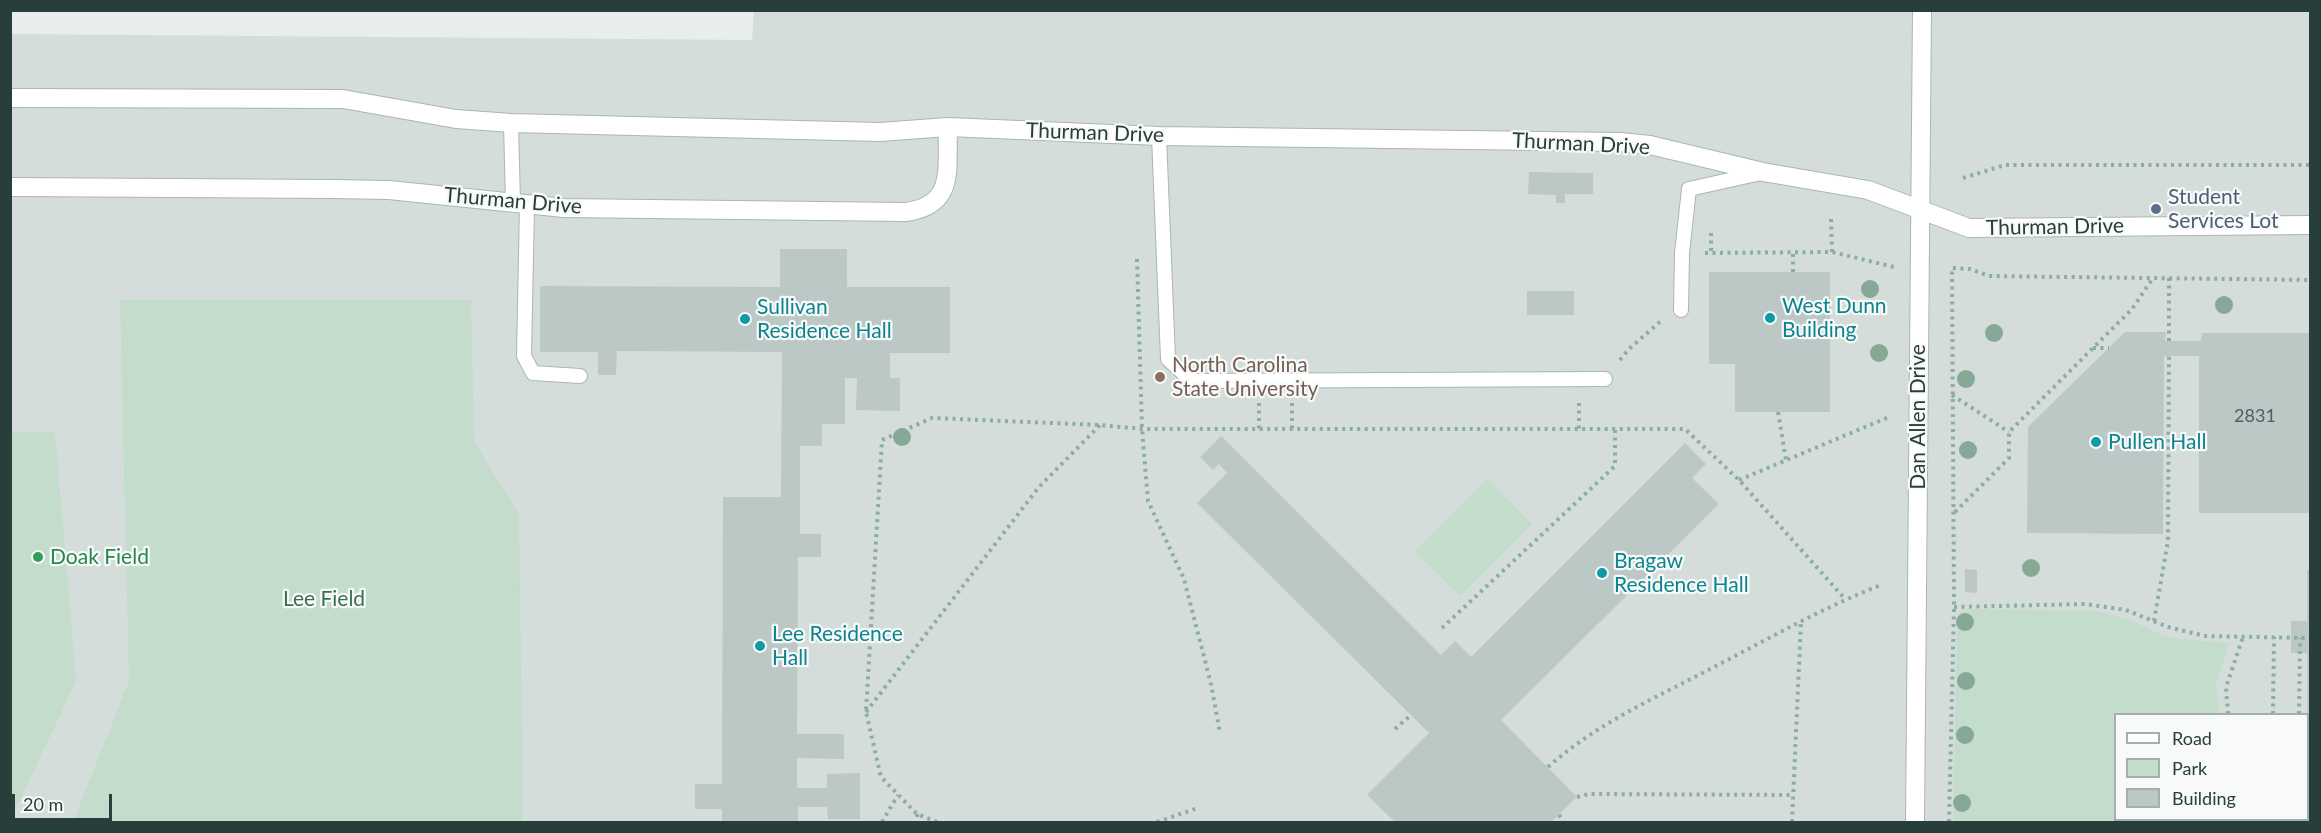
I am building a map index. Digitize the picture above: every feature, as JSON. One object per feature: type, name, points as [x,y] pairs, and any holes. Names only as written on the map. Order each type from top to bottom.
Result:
[{"type":"street","name":"Dan Allen Drive","points":[[1915,822],[1922,10]]},
{"type":"street","name":"Thurman Drive","points":[[10,98],[343,99],[447,118],[511,123],[880,132],[948,127],[1159,136],[1620,142],[1650,145],[1763,172],[1868,190],[1969,228],[2310,225]]},
{"type":"street","name":"Thurman Drive","points":[[10,187],[388,190],[564,208],[918,211],[934,204],[943,192],[948,127]]},
{"type":"lane","points":[[511,123],[520,203],[524,356],[533,374],[580,376]]},
{"type":"lane","points":[[1159,136],[1168,358],[1192,381],[1605,379]]},
{"type":"lane","points":[[1681,310],[1682,253],[1689,189],[1763,172]]},
{"type":"path","points":[[1963,178],[2005,165],[2310,165]]},
{"type":"path","points":[[1831,219],[1832,252]]},
{"type":"path","points":[[1711,232],[1711,253]]},
{"type":"path","points":[[1682,253],[1832,252],[1897,268]]},
{"type":"path","points":[[1793,253],[1793,272]]},
{"type":"path","points":[[1137,256],[1142,429],[1148,501],[1184,579],[1211,684],[1220,733]]},
{"type":"path","points":[[1949,822],[1954,607],[1952,268],[1970,268],[1989,276],[2310,280]]},
{"type":"path","points":[[1954,513],[2009,458],[2009,432],[2132,309],[2153,278]]},
{"type":"path","points":[[2169,278],[2169,341]]},
{"type":"path","points":[[1605,379],[1629,349],[1664,319],[1681,310]]},
{"type":"path","points":[[2093,348],[2109,348]]},
{"type":"path","points":[[2154,621],[2168,541],[2169,356]]},
{"type":"path","points":[[1952,395],[2009,432]]},
{"type":"path","points":[[1778,412],[1786,460]]},
{"type":"path","points":[[1739,480],[1889,417]]},
{"type":"path","points":[[937,822],[917,814],[880,777],[866,712],[882,440],[932,418],[1142,429],[1685,429],[1739,480],[1845,599]]},
{"type":"path","points":[[866,712],[1039,487],[1100,425]]},
{"type":"path","points":[[1442,628],[1615,466],[1615,429]]},
{"type":"path","points":[[1548,767],[1604,724],[1801,621],[1845,599],[1881,585]]},
{"type":"path","points":[[1954,607],[2085,604],[2126,610],[2205,636],[2307,638]]},
{"type":"path","points":[[1792,822],[1801,621]]},
{"type":"path","points":[[2228,713],[2226,687],[2243,637]]},
{"type":"path","points":[[2273,713],[2274,637]]},
{"type":"path","points":[[2300,638],[2300,713]]},
{"type":"path","points":[[1395,729],[1411,715]]},
{"type":"path","points":[[1577,796],[1589,794],[1792,795]]},
{"type":"path","points":[[882,822],[898,795]]},
{"type":"path","points":[[1157,822],[1198,808]]},
{"type":"path","points":[[917,814],[918,822]]},
{"type":"path","points":[[1559,814],[1563,822]]},
{"type":"shaded area","name":"North Carolina State University","points":[[754,10],[2310,11],[2310,822],[11,822],[11,34],[752,40]]},
{"type":"green space","name":"Lee Field","points":[[120,300],[471,300],[474,442],[519,514],[523,822],[73,822],[129,681]]},
{"type":"green space","name":"Doak Field","points":[[11,432],[55,432],[76,681],[11,819]]},
{"type":"green space","points":[[1488,479],[1532,524],[1460,596],[1415,552]]},
{"type":"green space","points":[[1967,609],[2097,611],[2130,620],[2163,635],[2178,639],[2229,643],[2216,684],[2219,713],[2114,713],[2114,821],[2243,822],[1953,822],[1957,618],[1959,613]]},
{"type":"building","points":[[1529,172],[1593,173],[1593,194],[1565,194],[1565,203],[1556,203],[1556,195],[1528,194]]},
{"type":"building","points":[[780,249],[847,249],[847,287],[950,287],[950,353],[890,353],[890,378],[900,378],[900,411],[856,410],[857,378],[845,378],[845,424],[822,424],[822,446],[800,446],[800,534],[821,534],[821,557],[798,557],[797,734],[844,734],[844,759],[797,758],[797,788],[827,788],[827,774],[860,773],[860,819],[828,819],[827,807],[798,807],[798,822],[722,822],[722,809],[695,809],[695,784],[722,784],[723,497],[781,497],[782,352],[617,351],[616,375],[598,375],[598,352],[540,352],[540,286],[780,287]]},
{"type":"building","name":"West Dunn Building","points":[[1709,272],[1830,272],[1830,412],[1735,412],[1735,364],[1709,364]]},
{"type":"building","points":[[1527,291],[1574,291],[1574,315],[1527,315]]},
{"type":"building","points":[[2125,332],[2166,332],[2165,341],[2201,341],[2202,333],[2310,333],[2310,513],[2199,513],[2199,356],[2164,356],[2163,534],[2027,533],[2028,427]]},
{"type":"building","name":"Bragaw Residence Hall","points":[[1221,436],[1441,655],[1455,641],[1471,657],[1685,443],[1706,464],[1692,478],[1719,504],[1501,720],[1577,797],[1551,822],[1395,822],[1367,795],[1429,733],[1197,503],[1227,473],[1219,464],[1213,470],[1200,457]]},
{"type":"building","points":[[1965,569],[1977,570],[1977,593],[1965,592]]},
{"type":"building","points":[[2307,570],[2310,570],[2310,822],[2291,822],[2309,821],[2307,653],[2291,653],[2291,621],[2307,621]]},
{"type":"place","name":"Student Services Lot","points":[[2156,209]]},
{"type":"place","name":"West Dunn Building","points":[[1770,318]]},
{"type":"place","name":"Sullivan Residence Hall","points":[[745,319]]},
{"type":"place","name":"North Carolina State University","points":[[1160,377]]},
{"type":"place","name":"Pullen Hall","points":[[2096,442]]},
{"type":"place","name":"Doak Field","points":[[38,557]]},
{"type":"place","name":"Bragaw Residence Hall","points":[[1602,573]]},
{"type":"place","name":"Lee Residence Hall","points":[[760,646]]}]
